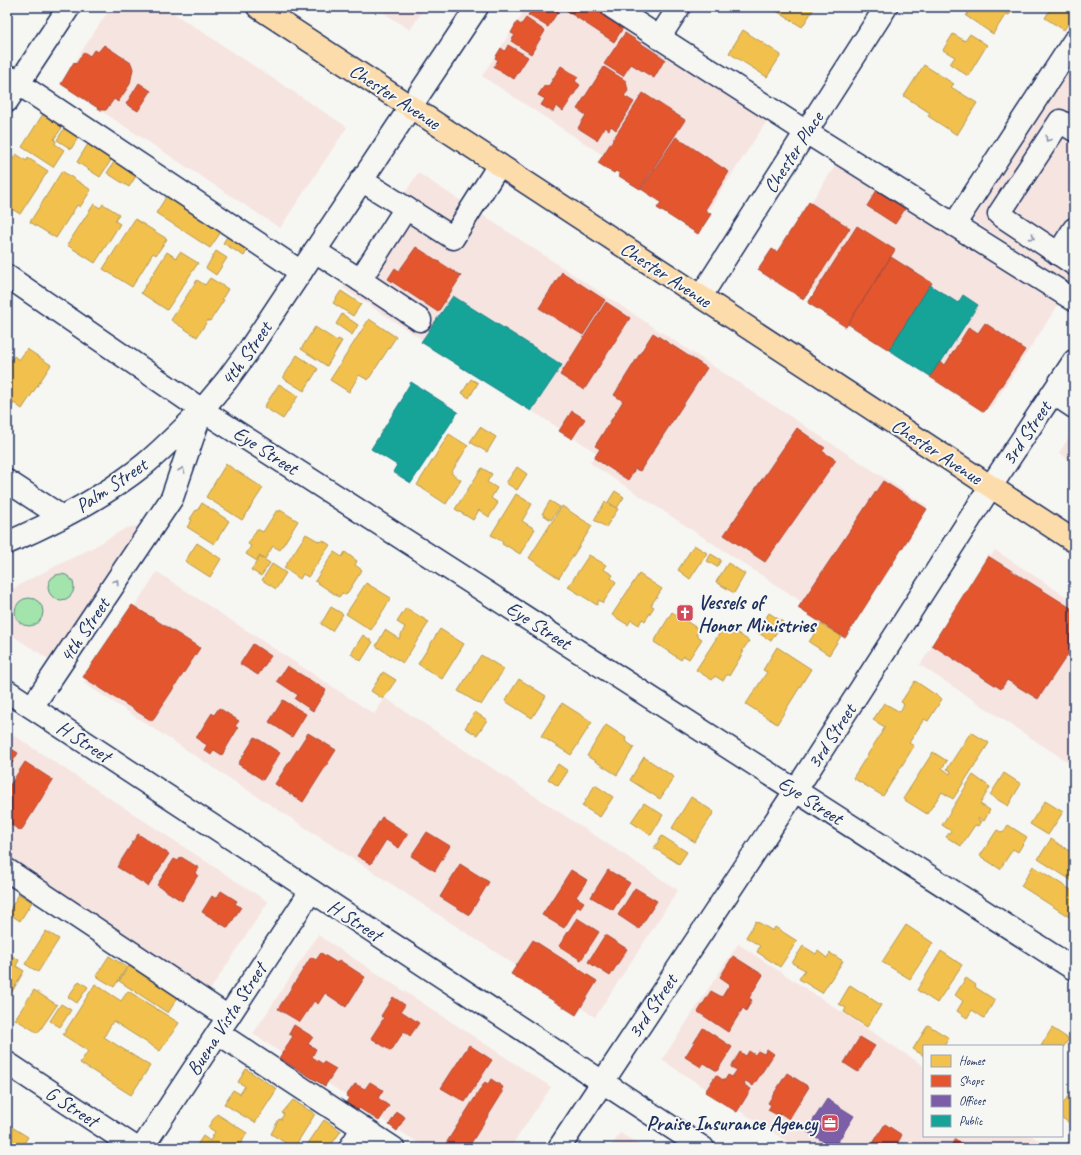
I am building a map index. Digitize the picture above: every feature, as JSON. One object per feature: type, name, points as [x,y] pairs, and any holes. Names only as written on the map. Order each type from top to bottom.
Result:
[{"type":"main road","name":"Chester Avenue","points":[[258,7],[1074,541]]},
{"type":"street","points":[[69,7],[11,87],[301,272]]},
{"type":"street","name":"4th Street","points":[[32,707],[172,498],[202,410],[251,348],[477,7]]},
{"type":"street","points":[[612,7],[806,132],[1074,300]]},
{"type":"street","points":[[659,38],[679,7]]},
{"type":"street","name":"Chester Place","points":[[700,296],[886,7]]},
{"type":"street","points":[[954,225],[1074,41]]},
{"type":"street","points":[[1074,130],[1060,121],[999,214],[1066,259],[1074,230]]},
{"type":"street","points":[[361,180],[453,238],[499,165]]},
{"type":"street","points":[[360,280],[406,208]]},
{"type":"street","points":[[315,251],[420,320]]},
{"type":"street","name":"Eye Street","points":[[7,276],[202,410],[1074,969]]},
{"type":"street","name":"3rd Street","points":[[559,1148],[796,790],[991,486],[1074,361]]},
{"type":"street","points":[[1053,393],[1074,406]]},
{"type":"street","name":"Palm Street","points":[[7,543],[40,529],[94,500],[145,464],[202,410]]},
{"type":"street","points":[[7,481],[62,517]]},
{"type":"street","name":"H Street","points":[[7,691],[703,1148]]},
{"type":"street","points":[[7,870],[223,1025],[363,1128],[394,1148]]},
{"type":"street","name":"Buena Vista Street","points":[[142,1148],[311,891]]},
{"type":"street","name":"G Street","points":[[7,1063],[136,1148]]},
{"type":"street","points":[[350,1148],[363,1128]]},
{"type":"shaded area","points":[[111,7],[164,7],[347,127],[280,228],[60,84]]},
{"type":"shaded area","points":[[375,7],[425,7],[410,30]]},
{"type":"shaded area","points":[[527,7],[610,7],[772,113],[702,220],[482,76]]},
{"type":"shaded area","points":[[1074,61],[1074,281],[1072,285],[971,219]]},
{"type":"shaded area","points":[[841,157],[1060,302],[991,408],[770,264]]},
{"type":"shaded area","points":[[418,173],[927,506],[845,630],[590,463],[597,453],[343,288]]},
{"type":"shaded area","points":[[1074,430],[1074,463],[1059,453]]},
{"type":"shaded area","points":[[138,526],[50,660],[7,632],[7,592],[94,547],[126,528]]},
{"type":"shaded area","points":[[995,550],[1074,602],[1074,766],[920,665]]},
{"type":"shaded area","points":[[157,572],[374,714],[385,698],[678,890],[595,1017],[84,683]]},
{"type":"shaded area","points":[[7,731],[268,902],[210,990],[7,856]]},
{"type":"shaded area","points":[[318,935],[551,1087],[510,1148],[426,1148],[253,1034]]},
{"type":"shaded area","points":[[738,944],[923,1065],[923,1137],[1034,1137],[1050,1148],[797,1148],[662,1060]]},
{"type":"shaded area","points":[[620,1133],[644,1148],[610,1148]]},
{"type":"green space","points":[[61,574],[70,578],[74,587],[70,596],[61,600],[52,596],[48,587],[52,578]]},
{"type":"green space","points":[[29,598],[39,602],[43,612],[39,622],[29,626],[19,622],[15,612],[19,602]]},
{"type":"building: Homes","points":[[770,7],[815,7],[802,27]]},
{"type":"building: Homes","points":[[964,7],[1014,7],[1009,15],[1006,14],[993,34],[966,16],[969,11]]},
{"type":"building: Homes","points":[[1049,7],[1074,7],[1074,15],[1064,30],[1045,18],[1051,8]]},
{"type":"building: Homes","points":[[743,30],[781,55],[767,77],[729,53]]},
{"type":"building: Homes","points":[[953,34],[965,41],[970,34],[987,45],[968,76],[950,64],[955,57],[943,50]]},
{"type":"building: Homes","points":[[924,65],[954,84],[951,87],[977,103],[957,135],[928,116],[930,113],[904,96]]},
{"type":"building: Homes","points":[[43,114],[63,126],[54,139],[56,141],[55,144],[64,150],[53,167],[22,147]]},
{"type":"building: Homes","points":[[67,124],[81,133],[71,149],[57,140]]},
{"type":"building: Homes","points":[[91,139],[115,154],[100,177],[77,162]]},
{"type":"building: Homes","points":[[16,154],[27,161],[28,158],[48,171],[20,214],[7,206],[7,168]]},
{"type":"building: Homes","points":[[119,154],[141,168],[129,187],[107,173]]},
{"type":"building: Homes","points":[[62,171],[91,190],[80,207],[77,205],[56,238],[30,222]]},
{"type":"building: Homes","points":[[170,191],[225,226],[210,248],[156,213]]},
{"type":"building: Homes","points":[[94,204],[100,208],[103,204],[119,214],[115,221],[120,224],[95,263],[67,245]]},
{"type":"building: Homes","points":[[135,219],[167,239],[156,255],[153,253],[132,287],[103,269]]},
{"type":"building: Homes","points":[[232,229],[252,242],[244,256],[223,243]]},
{"type":"building: Homes","points":[[216,251],[227,258],[216,275],[206,268]]},
{"type":"building: Homes","points":[[167,252],[176,258],[180,252],[198,263],[167,310],[141,293]]},
{"type":"building: Homes","points":[[210,278],[228,289],[222,299],[224,300],[197,337],[171,320],[197,280],[205,285]]},
{"type":"building: Homes","points":[[341,291],[361,304],[353,316],[333,303]]},
{"type":"building: Homes","points":[[342,314],[358,325],[352,335],[336,324]]},
{"type":"building: Homes","points":[[369,319],[396,337],[368,380],[359,375],[349,392],[330,380]]},
{"type":"building: Homes","points":[[315,327],[337,341],[338,339],[342,341],[327,366],[301,349]]},
{"type":"building: Homes","points":[[27,349],[51,365],[22,409],[14,403],[9,411],[7,410],[7,367],[14,356],[19,360]]},
{"type":"building: Homes","points":[[297,355],[318,369],[304,391],[283,378]]},
{"type":"building: Homes","points":[[471,379],[478,383],[469,398],[462,393]]},
{"type":"building: Homes","points":[[279,384],[298,396],[283,419],[264,407]]},
{"type":"building: Homes","points":[[480,427],[496,437],[487,452],[470,442]]},
{"type":"building: Homes","points":[[449,434],[468,446],[451,473],[461,480],[446,504],[417,485]]},
{"type":"building: Homes","points":[[226,464],[263,488],[242,520],[206,497]]},
{"type":"building: Homes","points":[[517,467],[527,474],[517,490],[506,483]]},
{"type":"building: Homes","points":[[482,468],[492,474],[487,482],[497,488],[491,498],[498,503],[489,517],[479,510],[473,520],[455,509]]},
{"type":"building: Homes","points":[[615,491],[624,497],[617,508],[608,502]]},
{"type":"building: Homes","points":[[516,494],[532,504],[522,521],[535,529],[520,554],[502,544],[503,542],[491,535]]},
{"type":"building: Homes","points":[[550,501],[560,507],[551,520],[542,514]]},
{"type":"building: Homes","points":[[605,502],[618,509],[606,527],[594,520]]},
{"type":"building: Homes","points":[[202,503],[229,521],[214,544],[187,527],[192,520],[190,519]]},
{"type":"building: Homes","points":[[562,506],[592,526],[559,578],[529,558]]},
{"type":"building: Homes","points":[[277,510],[279,512],[280,510],[298,521],[280,550],[273,546],[265,559],[259,556],[257,561],[246,554],[251,546],[248,544],[257,529],[263,532]]},
{"type":"building: Homes","points":[[306,534],[320,542],[322,540],[330,545],[308,577],[303,574],[300,579],[284,568]]},
{"type":"building: Homes","points":[[197,543],[221,559],[210,577],[185,561]]},
{"type":"building: Homes","points":[[694,545],[707,553],[690,579],[678,570]]},
{"type":"building: Homes","points":[[334,552],[342,557],[345,552],[357,561],[355,565],[362,570],[346,595],[342,593],[339,597],[315,581]]},
{"type":"building: Homes","points":[[711,554],[721,560],[717,567],[707,561]]},
{"type":"building: Homes","points":[[589,555],[606,565],[603,569],[613,575],[611,578],[616,582],[603,603],[599,600],[597,605],[568,587]]},
{"type":"building: Homes","points":[[260,557],[270,563],[261,576],[251,570]]},
{"type":"building: Homes","points":[[728,563],[745,574],[734,593],[716,582]]},
{"type":"building: Homes","points":[[272,564],[286,573],[276,589],[262,580]]},
{"type":"building: Homes","points":[[639,574],[662,589],[651,605],[654,607],[645,621],[642,619],[639,625],[631,620],[628,625],[612,615]]},
{"type":"building: Homes","points":[[366,583],[391,598],[371,630],[346,614]]},
{"type":"building: Homes","points":[[331,607],[343,614],[332,631],[321,624]]},
{"type":"building: Homes","points":[[406,608],[429,622],[403,663],[376,646],[385,630],[399,639],[405,627],[397,622]]},
{"type":"building: Homes","points":[[672,612],[700,630],[696,635],[702,639],[689,659],[684,656],[681,660],[654,642]]},
{"type":"building: Homes","points":[[769,613],[783,622],[771,641],[757,632]]},
{"type":"building: Homes","points":[[821,624],[841,636],[829,655],[809,642]]},
{"type":"building: Homes","points":[[723,628],[734,635],[736,632],[749,641],[729,676],[727,674],[723,681],[715,676],[712,680],[696,670]]},
{"type":"building: Homes","points":[[440,629],[464,644],[442,679],[418,664]]},
{"type":"building: Homes","points":[[363,635],[373,642],[361,661],[351,654]]},
{"type":"building: Homes","points":[[777,647],[811,669],[777,724],[746,704],[767,672],[763,670]]},
{"type":"building: Homes","points":[[481,655],[504,669],[481,705],[458,691]]},
{"type":"building: Homes","points":[[383,672],[396,680],[383,699],[371,691]]},
{"type":"building: Homes","points":[[519,679],[546,696],[532,718],[505,701]]},
{"type":"building: Homes","points":[[915,681],[942,699],[928,721],[924,719],[909,743],[914,746],[883,796],[853,778],[885,727],[873,720],[884,703],[900,712],[904,704],[901,702]]},
{"type":"building: Homes","points":[[562,703],[592,722],[571,755],[541,736]]},
{"type":"building: Homes","points":[[475,712],[487,720],[477,735],[465,728]]},
{"type":"building: Homes","points":[[606,725],[626,738],[625,741],[634,747],[617,775],[587,756]]},
{"type":"building: Homes","points":[[971,732],[989,743],[953,799],[942,792],[927,814],[903,799],[933,752],[947,761],[942,768],[950,774],[951,771],[947,769]]},
{"type":"building: Homes","points":[[644,757],[674,777],[660,799],[630,780]]},
{"type":"building: Homes","points":[[558,764],[568,771],[558,786],[548,779]]},
{"type":"building: Homes","points":[[1004,773],[1021,784],[1008,806],[990,795]]},
{"type":"building: Homes","points":[[973,775],[990,787],[980,804],[990,810],[984,821],[979,818],[978,820],[981,821],[978,826],[975,825],[961,846],[946,837],[951,831],[942,825]]},
{"type":"building: Homes","points":[[595,785],[613,797],[600,817],[582,806]]},
{"type":"building: Homes","points":[[691,797],[714,812],[695,842],[672,828]]},
{"type":"building: Homes","points":[[1045,801],[1063,812],[1048,835],[1030,824]]},
{"type":"building: Homes","points":[[644,803],[663,815],[651,835],[631,822]]},
{"type":"building: Homes","points":[[1008,825],[1027,837],[1018,852],[1013,849],[1000,869],[980,856],[997,830],[1003,833]]},
{"type":"building: Homes","points":[[662,836],[687,852],[679,864],[654,848]]},
{"type":"building: Homes","points":[[1051,839],[1074,854],[1074,882],[1038,859]]},
{"type":"building: Homes","points":[[1033,866],[1074,892],[1074,920],[1021,886]]},
{"type":"building: Homes","points":[[19,894],[32,902],[20,921],[8,913]]},
{"type":"building: Homes","points":[[756,921],[773,931],[775,927],[797,941],[780,967],[757,952],[760,946],[746,937]]},
{"type":"building: Homes","points":[[906,925],[933,943],[910,979],[882,962]]},
{"type":"building: Homes","points":[[46,931],[59,939],[38,972],[25,964]]},
{"type":"building: Homes","points":[[803,946],[816,954],[818,951],[827,958],[830,953],[843,961],[822,993],[799,979],[805,970],[792,963]]},
{"type":"building: Homes","points":[[941,951],[962,965],[937,1003],[917,990]]},
{"type":"building: Homes","points":[[7,953],[19,960],[16,966],[24,971],[10,995],[7,997]]},
{"type":"building: Homes","points":[[109,956],[127,967],[114,987],[96,976]]},
{"type":"building: Homes","points":[[129,966],[178,997],[168,1013],[119,981]]},
{"type":"building: Homes","points":[[966,978],[976,985],[975,987],[995,1000],[984,1018],[972,1010],[967,1018],[957,1011],[963,1001],[955,995]]},
{"type":"building: Homes","points":[[79,981],[88,987],[77,1003],[68,997]]},
{"type":"building: Homes","points":[[95,984],[121,1001],[128,991],[179,1023],[160,1051],[113,1021],[104,1037],[150,1066],[131,1095],[80,1063],[88,1051],[63,1035]]},
{"type":"building: Homes","points":[[850,985],[881,1005],[867,1027],[844,1012],[846,1008],[839,1004]]},
{"type":"building: Homes","points":[[34,990],[57,1005],[38,1033],[15,1019]]},
{"type":"building: Homes","points":[[61,1004],[71,1010],[60,1027],[50,1021]]},
{"type":"building: Homes","points":[[928,1025],[949,1038],[945,1045],[923,1045],[923,1055],[913,1049]]},
{"type":"building: Homes","points":[[1052,1028],[1069,1039],[1063,1048],[1063,1045],[1042,1045]]},
{"type":"building: Homes","points":[[246,1069],[277,1089],[255,1123],[224,1104],[233,1090],[240,1094],[245,1086],[238,1082]]},
{"type":"building: Homes","points":[[1068,1096],[1074,1100],[1073,1125],[1063,1119],[1063,1104]]},
{"type":"building: Homes","points":[[293,1100],[315,1114],[294,1148],[271,1134],[279,1119],[281,1120],[284,1114],[282,1113]]},
{"type":"building: Homes","points":[[217,1114],[247,1133],[238,1148],[195,1148],[203,1136],[210,1141],[215,1132],[208,1127]]},
{"type":"building: Homes","points":[[324,1120],[341,1131],[329,1148],[305,1148]]},
{"type":"building: Homes","points":[[7,1124],[28,1137],[21,1148],[7,1148]]},
{"type":"building: Shops","points":[[529,7],[561,7],[548,27],[528,15],[532,9]]},
{"type":"building: Shops","points":[[569,7],[599,7],[625,25],[614,42],[567,11]]},
{"type":"building: Shops","points":[[526,18],[545,31],[531,54],[511,41],[515,35],[511,33],[517,22],[521,25]]},
{"type":"building: Shops","points":[[625,33],[665,59],[654,78],[631,64],[623,76],[604,64]]},
{"type":"building: Shops","points":[[104,45],[131,63],[133,69],[130,84],[118,102],[114,99],[106,110],[101,110],[61,84],[74,62],[76,64],[84,52],[90,56],[94,50],[98,52]]},
{"type":"building: Shops","points":[[508,45],[528,57],[514,79],[494,67],[498,60],[495,58],[501,48],[505,51]]},
{"type":"building: Shops","points":[[561,66],[578,77],[575,81],[580,85],[563,111],[556,106],[553,112],[541,105],[545,99],[538,95],[545,85],[548,87]]},
{"type":"building: Shops","points":[[604,67],[626,81],[628,91],[624,96],[634,102],[616,130],[611,126],[609,130],[605,127],[597,140],[578,128],[586,115],[577,109]]},
{"type":"building: Shops","points":[[139,83],[151,91],[138,111],[126,104]]},
{"type":"building: Shops","points":[[643,93],[685,120],[640,189],[619,176],[620,174],[616,171],[614,173],[598,163]]},
{"type":"building: Shops","points":[[676,137],[729,172],[705,210],[711,214],[698,234],[657,208],[661,202],[641,189]]},
{"type":"building: Shops","points":[[877,190],[905,209],[895,224],[867,206]]},
{"type":"building: Shops","points":[[809,202],[850,228],[803,299],[758,270],[772,249],[777,252]]},
{"type":"building: Shops","points":[[857,226],[895,250],[846,327],[808,303]]},
{"type":"building: Shops","points":[[416,247],[461,276],[438,312],[388,279],[395,268],[399,271]]},
{"type":"building: Shops","points":[[891,257],[932,283],[889,350],[848,324]]},
{"type":"building: Shops","points":[[562,272],[605,300],[583,335],[539,308]]},
{"type":"building: Shops","points":[[606,302],[630,318],[584,390],[560,375]]},
{"type":"building: Shops","points":[[985,323],[1025,350],[984,412],[930,377],[940,362],[945,365],[969,327],[978,333]]},
{"type":"building: Shops","points":[[653,333],[707,368],[640,471],[635,469],[628,480],[594,458],[600,449],[595,446],[623,401],[614,395]]},
{"type":"building: Shops","points":[[572,411],[585,419],[572,439],[559,431]]},
{"type":"building: Shops","points":[[797,428],[825,448],[822,451],[836,460],[765,562],[724,535]]},
{"type":"building: Shops","points":[[883,481],[927,509],[845,638],[798,608]]},
{"type":"building: Shops","points":[[988,556],[1074,610],[1074,645],[1038,699],[1007,680],[1001,689],[932,645]]},
{"type":"building: Shops","points":[[132,605],[200,648],[152,721],[83,677]]},
{"type":"building: Shops","points":[[253,644],[271,656],[258,675],[240,664]]},
{"type":"building: Shops","points":[[287,666],[326,690],[313,711],[295,699],[298,695],[277,681]]},
{"type":"building: Shops","points":[[283,700],[306,714],[292,737],[269,722]]},
{"type":"building: Shops","points":[[219,708],[239,721],[235,726],[238,728],[222,755],[214,750],[211,755],[204,750],[207,745],[196,738],[212,713],[214,715]]},
{"type":"building: Shops","points":[[308,733],[336,750],[303,802],[275,784]]},
{"type":"building: Shops","points":[[255,737],[280,753],[263,780],[238,764]]},
{"type":"building: Shops","points":[[7,746],[18,753],[7,771]]},
{"type":"building: Shops","points":[[25,762],[53,780],[21,831],[7,822],[7,787],[8,788]]},
{"type":"building: Shops","points":[[382,817],[408,834],[399,848],[386,840],[371,864],[357,856]]},
{"type":"building: Shops","points":[[427,832],[450,846],[435,871],[411,856]]},
{"type":"building: Shops","points":[[138,834],[169,854],[148,886],[117,867]]},
{"type":"building: Shops","points":[[181,857],[199,868],[195,874],[198,875],[182,901],[157,885],[174,859],[178,861]]},
{"type":"building: Shops","points":[[460,864],[489,882],[469,915],[440,897]]},
{"type":"building: Shops","points":[[571,870],[587,880],[576,897],[584,902],[580,908],[577,907],[564,928],[542,915]]},
{"type":"building: Shops","points":[[608,870],[630,883],[613,910],[591,897]]},
{"type":"building: Shops","points":[[635,888],[657,901],[639,929],[618,915]]},
{"type":"building: Shops","points":[[221,891],[237,901],[235,904],[241,907],[228,928],[202,912],[212,896],[216,899]]},
{"type":"building: Shops","points":[[577,918],[599,932],[581,960],[559,946]]},
{"type":"building: Shops","points":[[605,935],[627,949],[610,976],[588,962]]},
{"type":"building: Shops","points":[[533,940],[597,981],[576,1015],[511,974]]},
{"type":"building: Shops","points":[[321,953],[337,963],[339,960],[365,977],[346,1007],[325,993],[318,1004],[314,1001],[300,1022],[278,1009],[311,957],[316,960]]},
{"type":"building: Shops","points":[[733,956],[763,975],[749,998],[752,1000],[746,1011],[743,1008],[728,1032],[698,1012],[711,991],[722,997],[730,984],[720,977]]},
{"type":"building: Shops","points":[[393,997],[405,1005],[401,1011],[419,1023],[410,1036],[404,1031],[391,1051],[371,1038],[384,1018],[381,1016]]},
{"type":"building: Shops","points":[[294,1025],[313,1037],[308,1044],[316,1049],[312,1057],[323,1064],[324,1062],[336,1069],[325,1086],[279,1058],[293,1036],[289,1034]]},
{"type":"building: Shops","points":[[703,1028],[732,1047],[717,1071],[704,1063],[701,1067],[685,1057]]},
{"type":"building: Shops","points":[[860,1037],[875,1046],[858,1072],[844,1063]]},
{"type":"building: Shops","points":[[469,1045],[492,1060],[465,1102],[441,1088]]},
{"type":"building: Shops","points":[[767,1049],[774,1054],[753,1086],[746,1081],[744,1085],[751,1089],[737,1112],[705,1092],[716,1075],[723,1080],[725,1080],[728,1075],[732,1077],[737,1070],[731,1067],[740,1052],[746,1056],[749,1051],[755,1055],[758,1051],[764,1054]]},
{"type":"building: Shops","points":[[787,1073],[809,1087],[789,1119],[780,1113],[779,1116],[768,1110],[771,1105],[768,1103]]},
{"type":"building: Shops","points":[[491,1079],[503,1087],[501,1091],[503,1092],[468,1148],[443,1148],[485,1082],[488,1084]]},
{"type":"building: Shops","points":[[370,1082],[383,1090],[378,1098],[389,1106],[379,1121],[359,1108],[357,1113],[344,1105],[349,1098],[346,1096],[355,1084],[365,1089]]},
{"type":"building: Shops","points":[[397,1112],[405,1117],[397,1131],[389,1125]]},
{"type":"building: Shops","points":[[885,1124],[902,1135],[895,1148],[870,1148]]},
{"type":"building: Shops","points":[[955,1139],[965,1145],[963,1148],[950,1148]]},
{"type":"building: Shops","points":[[1069,1142],[1074,1145],[1074,1148],[1065,1148]]},
{"type":"building: Offices","name":"Praise Insurance Agency","points":[[827,1099],[854,1116],[834,1148],[806,1131]]},
{"type":"building: Public","points":[[930,285],[958,303],[963,295],[978,305],[941,362],[940,361],[930,376],[889,350]]},
{"type":"building: Public","points":[[453,296],[562,365],[531,411],[421,342]]},
{"type":"building: Public","points":[[411,382],[458,412],[411,483],[393,472],[397,465],[371,449],[403,398],[402,397]]},
{"type":"place","name":"Vessels of Honor Ministries","points":[[685,613]]},
{"type":"place","name":"Praise Insurance Agency","points":[[830,1123]]}]
